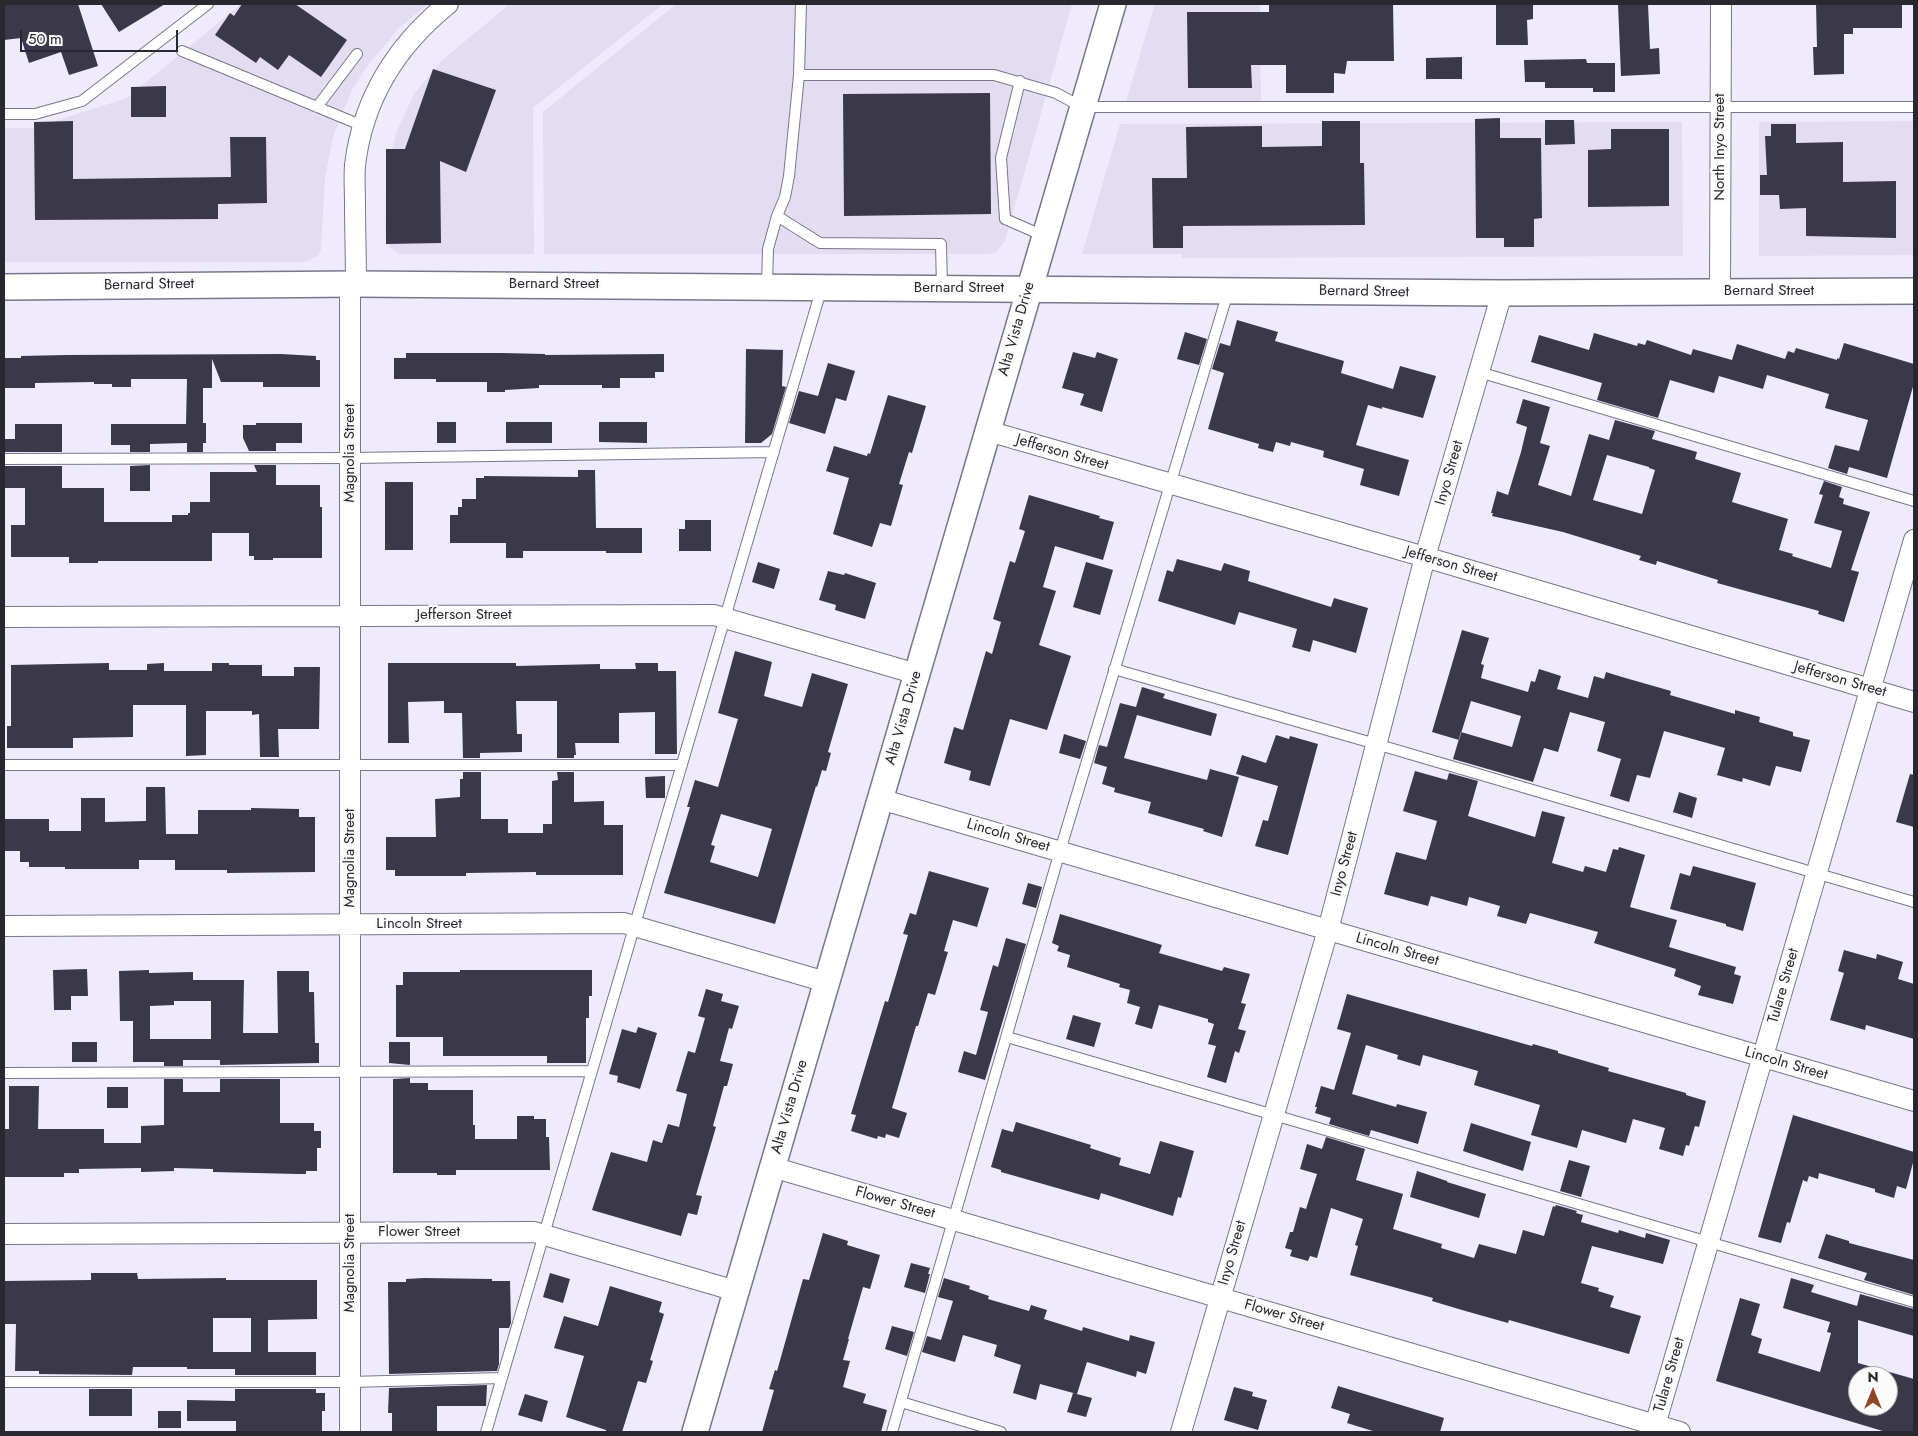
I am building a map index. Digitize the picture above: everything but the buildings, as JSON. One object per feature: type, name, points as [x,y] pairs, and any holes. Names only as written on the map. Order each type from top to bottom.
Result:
[{"type":"street","name":"Magnolia Street","points":[[350,1432],[350,458],[355,166],[363,126],[372,98],[388,69],[409,39],[448,4]]},
{"type":"street","name":"Alta Vista Drive","points":[[695,1432],[1028,289],[1113,4]]},
{"type":"street","name":"North Inyo Street","points":[[1720,291],[1722,4]]},
{"type":"street","name":"Bernard Street","points":[[4,287],[353,284],[1502,293],[1914,291]]},
{"type":"street","points":[[1874,291],[1914,303]]},
{"type":"street","name":"Inyo Street","points":[[1181,1432],[1328,930],[1425,557],[1502,293]]},
{"type":"street","name":"Jefferson Street","points":[[988,431],[1425,557],[1914,702]]},
{"type":"street","name":"Tulare Street","points":[[1654,1429],[1914,540]]},
{"type":"street","name":"Jefferson Street","points":[[4,617],[714,614],[916,674]]},
{"type":"street","name":"Lincoln Street","points":[[880,799],[1914,1101]]},
{"type":"street","name":"Lincoln Street","points":[[4,926],[624,923],[826,982]]},
{"type":"street","name":"Flower Street","points":[[772,1167],[1220,1298],[1654,1429],[1680,1432]]},
{"type":"street","name":"Flower Street","points":[[4,1234],[534,1232],[736,1291]]},
{"type":"lane","points":[[4,114],[35,114],[82,102],[208,4]]},
{"type":"lane","points":[[767,286],[768,249],[777,216],[785,197],[789,176],[799,75],[801,4]]},
{"type":"lane","points":[[182,51],[363,126]]},
{"type":"lane","points":[[317,107],[357,54]]},
{"type":"lane","points":[[799,75],[994,75],[1056,93],[1082,107],[1914,108]]},
{"type":"lane","points":[[1020,81],[1001,158],[1005,219],[1044,236]]},
{"type":"lane","points":[[777,216],[820,243],[941,244],[942,288]]},
{"type":"lane","points":[[486,1432],[822,287]]},
{"type":"lane","points":[[892,1432],[1060,851],[1228,291]]},
{"type":"lane","points":[[1479,372],[1914,501]]},
{"type":"lane","points":[[4,459],[350,458],[774,452]]},
{"type":"lane","points":[[1114,669],[1914,902]]},
{"type":"lane","points":[[4,765],[682,764]]},
{"type":"lane","points":[[1006,1036],[1914,1302]]},
{"type":"lane","points":[[4,1073],[592,1071]]},
{"type":"lane","points":[[4,1382],[350,1382],[502,1378]]},
{"type":"lane","points":[[900,1402],[1001,1432]]},
{"type":"shaded area","points":[[241,4],[428,4],[399,28],[365,69],[351,92],[334,134],[325,177],[321,250],[317,256],[305,262],[4,262],[4,128],[33,128],[127,98]]},
{"type":"shaded area","points":[[510,4],[663,4],[533,108],[534,254],[400,254],[389,247],[385,236],[386,175],[396,133],[414,94],[441,61]]},
{"type":"shaded area","points":[[676,4],[1072,4],[1005,241],[996,252],[989,254],[544,254],[543,112]]},
{"type":"shaded area","points":[[1155,4],[1260,4],[1261,104],[1125,105]]},
{"type":"shaded area","points":[[1914,121],[1914,255],[1759,256],[1759,122]]},
{"type":"shaded area","points":[[1682,122],[1683,256],[1182,258],[1182,254],[1082,254],[1120,124]]}]
